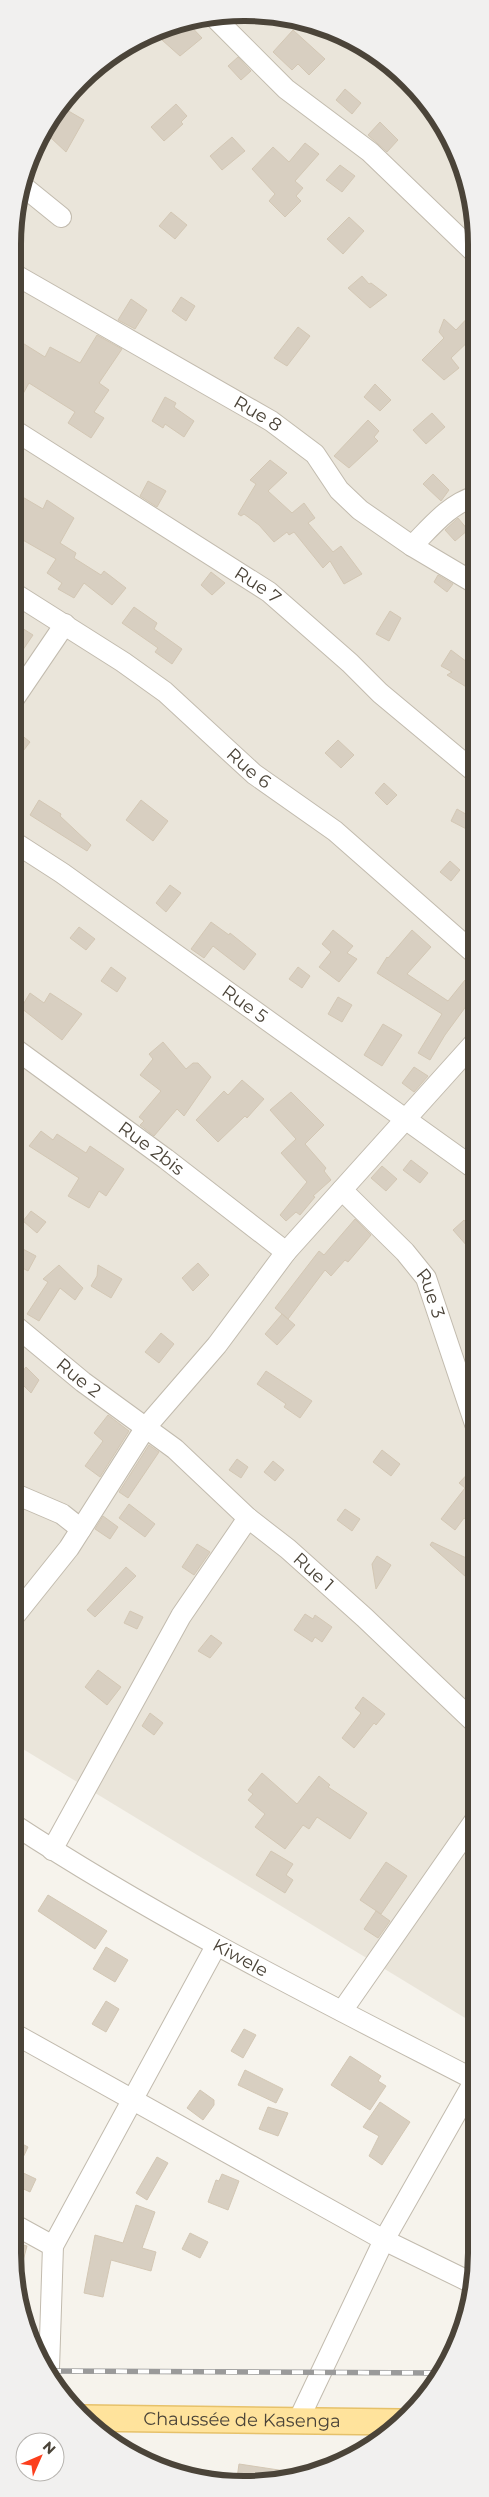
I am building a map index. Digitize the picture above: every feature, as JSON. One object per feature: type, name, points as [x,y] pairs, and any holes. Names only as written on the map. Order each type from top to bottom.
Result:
[{"type":"main road","name":"Chaussée de Kasenga","points":[[108,2426],[298,2421],[390,2422]]},
{"type":"street","points":[[220,23],[286,89],[370,152],[468,246]]},
{"type":"street","points":[[28,191],[61,218]]},
{"type":"street","name":"Rue 8","points":[[21,278],[263,416],[315,454],[348,500],[412,546],[468,579]]},
{"type":"street","name":"Rue 7","points":[[21,434],[269,592],[350,663],[380,693],[468,766]]},
{"type":"street","points":[[412,546],[446,512],[458,503],[468,499]]},
{"type":"street","name":"Rue 6","points":[[21,597],[65,624],[164,692],[254,774],[335,831],[468,947]]},
{"type":"street","points":[[21,689],[65,624]]},
{"type":"street","name":"Rue 5","points":[[21,847],[62,873],[468,1164]]},
{"type":"street","points":[[21,1608],[64,1555],[146,1427],[217,1345],[286,1252],[468,1050]]},
{"type":"street","name":"Rue 2bis","points":[[21,1053],[166,1159],[286,1252]]},
{"type":"street","name":"Rue 3","points":[[342,1190],[411,1259],[426,1278],[468,1403]]},
{"type":"street","name":"Rue 2","points":[[21,1331],[83,1382],[146,1427]]},
{"type":"street","name":"Rue 1","points":[[146,1427],[175,1449],[248,1518],[288,1549],[365,1618],[468,1716]]},
{"type":"street","points":[[21,1496],[62,1514],[81,1528]]},
{"type":"street","points":[[52,1850],[182,1616],[248,1518]]},
{"type":"street","name":"Kiwele","points":[[21,1829],[52,1850],[216,1946],[468,2076]]},
{"type":"street","points":[[342,2011],[468,1830]]},
{"type":"street","points":[[49,2361],[53,2246],[216,1946]]},
{"type":"street","points":[[21,2038],[384,2240],[466,2280]]},
{"type":"street","points":[[298,2421],[384,2240],[468,2092]]},
{"type":"street","points":[[21,2229],[53,2246]]},
{"type":"shaded area","points":[[244,21],[274,23],[302,29],[343,44],[380,67],[412,97],[438,133],[456,173],[466,215],[468,244],[468,2020],[21,1748],[21,244],[23,215],[33,173],[44,146],[67,109],[97,77],[120,59],[159,38],[215,23]]},
{"type":"building","points":[[192,28],[202,38],[180,56],[162,40],[168,35]]},
{"type":"building","points":[[293,30],[325,59],[309,75],[298,64],[292,70],[273,52]]},
{"type":"building","points":[[238,57],[251,71],[241,80],[228,66]]},
{"type":"building","points":[[345,89],[361,103],[352,114],[336,100]]},
{"type":"building","points":[[176,104],[187,116],[181,122],[183,124],[164,141],[151,127]]},
{"type":"building","points":[[66,110],[84,120],[66,152],[50,137]]},
{"type":"building","points":[[380,122],[398,140],[387,152],[368,135]]},
{"type":"building","points":[[232,137],[245,151],[222,170],[210,156]]},
{"type":"building","points":[[305,143],[319,154],[295,181],[303,188],[296,196],[301,201],[285,217],[269,201],[275,194],[252,169],[273,147],[289,162]]},
{"type":"building","points":[[340,165],[355,176],[342,192],[326,180]]},
{"type":"building","points":[[171,212],[187,225],[175,239],[159,226]]},
{"type":"building","points":[[349,217],[364,231],[343,254],[327,239]]},
{"type":"building","points":[[362,276],[369,284],[371,283],[387,295],[370,308],[348,288]]},
{"type":"building","points":[[181,297],[195,306],[186,321],[172,311]]},
{"type":"building","points":[[131,299],[147,310],[135,329],[118,320]]},
{"type":"building","points":[[468,317],[468,342],[451,358],[459,368],[444,380],[422,360],[444,338],[439,332],[444,319],[456,330]]},
{"type":"building","points":[[298,327],[310,336],[287,366],[274,358]]},
{"type":"building","points":[[97,335],[122,349],[99,383],[109,390],[94,412],[104,418],[91,438],[68,423],[75,412],[29,383],[21,397],[21,342],[45,357],[50,347],[80,363]]},
{"type":"building","points":[[375,384],[391,400],[380,411],[364,397]]},
{"type":"building","points":[[165,397],[176,403],[174,407],[194,421],[184,437],[165,424],[163,428],[152,421]]},
{"type":"building","points":[[432,413],[445,427],[426,444],[413,430]]},
{"type":"building","points":[[368,420],[379,431],[374,437],[378,441],[349,468],[334,456]]},
{"type":"building","points":[[270,460],[287,473],[268,491],[292,513],[304,503],[315,518],[308,523],[333,552],[341,546],[362,574],[344,584],[330,561],[323,568],[294,532],[289,535],[287,532],[274,542],[259,525],[244,514],[241,516],[238,514],[256,484],[250,480]]},
{"type":"building","points":[[433,474],[449,490],[441,501],[423,484]]},
{"type":"building","points":[[148,481],[166,491],[157,507],[140,496]]},
{"type":"building","points":[[21,496],[43,509],[47,500],[74,518],[60,543],[76,553],[74,558],[101,575],[104,571],[126,588],[112,605],[84,583],[74,598],[58,589],[62,583],[47,573],[56,559],[21,539]]},
{"type":"building","points":[[458,518],[468,530],[455,541],[445,530]]},
{"type":"building","points":[[211,572],[225,583],[212,595],[201,585]]},
{"type":"building","points":[[438,575],[453,584],[447,592],[434,582]]},
{"type":"building","points":[[134,607],[157,623],[154,629],[182,649],[172,664],[155,652],[158,648],[122,623]]},
{"type":"building","points":[[390,611],[401,618],[389,641],[376,634]]},
{"type":"building","points":[[21,627],[33,635],[21,653]]},
{"type":"building","points":[[451,650],[467,662],[468,660],[468,688],[447,675],[452,672],[441,666]]},
{"type":"building","points":[[21,735],[30,742],[21,754]]},
{"type":"building","points":[[338,740],[354,755],[341,768],[325,753]]},
{"type":"building","points":[[384,783],[397,795],[387,805],[375,793]]},
{"type":"building","points":[[39,800],[61,814],[60,816],[91,845],[87,851],[30,815]]},
{"type":"building","points":[[141,800],[168,821],[153,841],[126,820]]},
{"type":"building","points":[[457,809],[468,815],[468,830],[451,821]]},
{"type":"building","points":[[450,861],[460,870],[451,881],[440,872]]},
{"type":"building","points":[[170,885],[181,893],[166,912],[156,903]]},
{"type":"building","points":[[211,922],[229,935],[230,933],[256,954],[244,970],[213,946],[204,958],[191,949]]},
{"type":"building","points":[[79,927],[95,939],[86,950],[70,938]]},
{"type":"building","points":[[333,930],[353,946],[347,953],[357,959],[339,982],[319,967],[331,952],[322,944]]},
{"type":"building","points":[[412,930],[431,947],[407,974],[448,1001],[465,980],[468,982],[468,1004],[445,1035],[430,1060],[418,1053],[442,1014],[377,973]]},
{"type":"building","points":[[111,967],[126,978],[117,992],[101,981]]},
{"type":"building","points":[[298,967],[310,976],[302,988],[289,979]]},
{"type":"building","points":[[30,993],[44,1003],[50,993],[82,1014],[62,1040],[21,1008]]},
{"type":"building","points":[[338,997],[352,1005],[342,1022],[328,1014]]},
{"type":"building","points":[[383,1024],[402,1035],[382,1066],[364,1055]]},
{"type":"building","points":[[163,1042],[186,1069],[193,1063],[198,1063],[211,1077],[184,1116],[177,1109],[154,1136],[140,1125],[144,1121],[139,1117],[161,1091],[140,1075],[153,1059],[149,1054]]},
{"type":"building","points":[[414,1067],[428,1076],[414,1092],[402,1083]]},
{"type":"building","points":[[242,1080],[264,1099],[247,1118],[245,1116],[218,1142],[196,1120],[224,1091],[228,1095]]},
{"type":"building","points":[[291,1092],[324,1125],[305,1144],[326,1168],[324,1171],[331,1180],[313,1196],[315,1197],[300,1215],[296,1212],[286,1221],[280,1215],[307,1182],[281,1153],[296,1139],[270,1110]]},
{"type":"building","points":[[41,1131],[53,1140],[57,1134],[86,1153],[90,1146],[124,1169],[106,1196],[99,1191],[89,1208],[68,1196],[79,1178],[29,1146]]},
{"type":"building","points":[[411,1160],[428,1173],[420,1183],[403,1170]]},
{"type":"building","points":[[382,1166],[397,1179],[386,1191],[371,1178]]},
{"type":"building","points":[[31,1211],[46,1222],[37,1233],[23,1221]]},
{"type":"building","points":[[355,1219],[371,1235],[348,1262],[345,1260],[331,1276],[325,1270],[288,1319],[275,1308],[319,1251],[324,1255]]},
{"type":"building","points":[[464,1220],[468,1225],[468,1247],[453,1230]]},
{"type":"building","points":[[21,1248],[36,1256],[28,1271],[21,1267]]},
{"type":"building","points":[[198,1263],[209,1275],[193,1291],[182,1278]]},
{"type":"building","points":[[59,1265],[83,1288],[75,1300],[60,1288],[39,1321],[27,1314],[48,1282],[43,1279]]},
{"type":"building","points":[[98,1265],[122,1279],[111,1298],[91,1286],[97,1276]]},
{"type":"building","points":[[282,1314],[295,1325],[277,1345],[265,1334]]},
{"type":"building","points":[[161,1333],[174,1344],[159,1363],[145,1352]]},
{"type":"building","points":[[26,1367],[39,1380],[31,1393],[21,1383],[21,1374]]},
{"type":"building","points":[[266,1371],[312,1401],[300,1418],[284,1407],[286,1404],[257,1384]]},
{"type":"building","points":[[108,1415],[129,1431],[100,1477],[85,1466],[103,1441],[94,1433]]},
{"type":"building","points":[[149,1445],[159,1452],[128,1498],[119,1492]]},
{"type":"building","points":[[382,1450],[400,1464],[391,1476],[373,1462]]},
{"type":"building","points":[[237,1459],[248,1467],[241,1478],[229,1470]]},
{"type":"building","points":[[273,1461],[284,1470],[275,1481],[264,1472]]},
{"type":"building","points":[[468,1473],[468,1522],[464,1518],[455,1530],[441,1519],[465,1488],[459,1483]]},
{"type":"building","points":[[129,1504],[155,1524],[145,1537],[119,1518]]},
{"type":"building","points":[[345,1509],[360,1519],[352,1531],[337,1520]]},
{"type":"building","points":[[103,1516],[118,1527],[110,1539],[95,1529]]},
{"type":"building","points":[[432,1542],[468,1559],[468,1579],[430,1545]]},
{"type":"building","points":[[197,1544],[210,1552],[194,1575],[182,1567]]},
{"type":"building","points":[[377,1556],[391,1565],[376,1589],[372,1564]]},
{"type":"building","points":[[126,1567],[136,1576],[95,1617],[87,1610]]},
{"type":"building","points":[[130,1611],[143,1617],[137,1629],[124,1623]]},
{"type":"building","points":[[305,1614],[313,1619],[315,1615],[332,1627],[322,1642],[315,1637],[312,1642],[294,1630]]},
{"type":"building","points":[[211,1635],[222,1643],[210,1658],[198,1651]]},
{"type":"building","points":[[98,1670],[121,1687],[107,1705],[85,1687]]},
{"type":"building","points":[[363,1697],[385,1714],[376,1725],[374,1723],[354,1748],[342,1738],[361,1713],[355,1708]]},
{"type":"building","points":[[150,1713],[163,1723],[154,1735],[142,1726]]},
{"type":"building","points":[[262,1773],[297,1804],[319,1776],[330,1785],[328,1787],[367,1813],[350,1839],[317,1817],[309,1829],[303,1825],[285,1849],[255,1827],[265,1814],[248,1800],[253,1794],[248,1790]]},
{"type":"building","points":[[271,1851],[293,1864],[286,1875],[293,1880],[285,1893],[256,1875]]},
{"type":"building","points":[[386,1862],[407,1876],[381,1914],[360,1900]]},
{"type":"building","points":[[48,1895],[107,1931],[95,1949],[38,1911]]},
{"type":"building","points":[[376,1911],[390,1921],[378,1938],[364,1929]]},
{"type":"building","points":[[106,1947],[128,1960],[115,1982],[93,1969]]},
{"type":"building","points":[[106,2001],[119,2009],[106,2032],[92,2024]]},
{"type":"building","points":[[244,2029],[256,2035],[243,2058],[231,2051]]},
{"type":"building","points":[[350,2056],[381,2076],[378,2081],[386,2086],[370,2110],[331,2085]]},
{"type":"building","points":[[245,2070],[283,2089],[276,2103],[238,2085]]},
{"type":"building","points":[[200,2090],[214,2100],[214,2105],[203,2120],[187,2108]]},
{"type":"building","points":[[380,2102],[410,2122],[382,2165],[369,2156],[379,2136],[363,2127]]},
{"type":"building","points":[[268,2107],[288,2113],[278,2136],[259,2129]]},
{"type":"building","points":[[21,2143],[28,2147],[21,2162]]},
{"type":"building","points":[[157,2157],[168,2163],[147,2200],[136,2193]]},
{"type":"building","points":[[21,2172],[36,2179],[30,2192],[21,2188]]},
{"type":"building","points":[[222,2174],[239,2181],[228,2210],[208,2202],[216,2180],[219,2181]]},
{"type":"building","points":[[136,2205],[155,2212],[142,2248],[156,2252],[151,2271],[111,2260],[103,2297],[84,2293],[95,2235],[123,2243]]},
{"type":"building","points":[[190,2233],[208,2242],[200,2258],[182,2249]]},
{"type":"building","points":[[21,2244],[27,2246],[22,2265]]},
{"type":"building","points":[[239,2464],[287,2471],[274,2474],[237,2476]]},
{"type":"railway","points":[[55,2371],[432,2373]]}]
